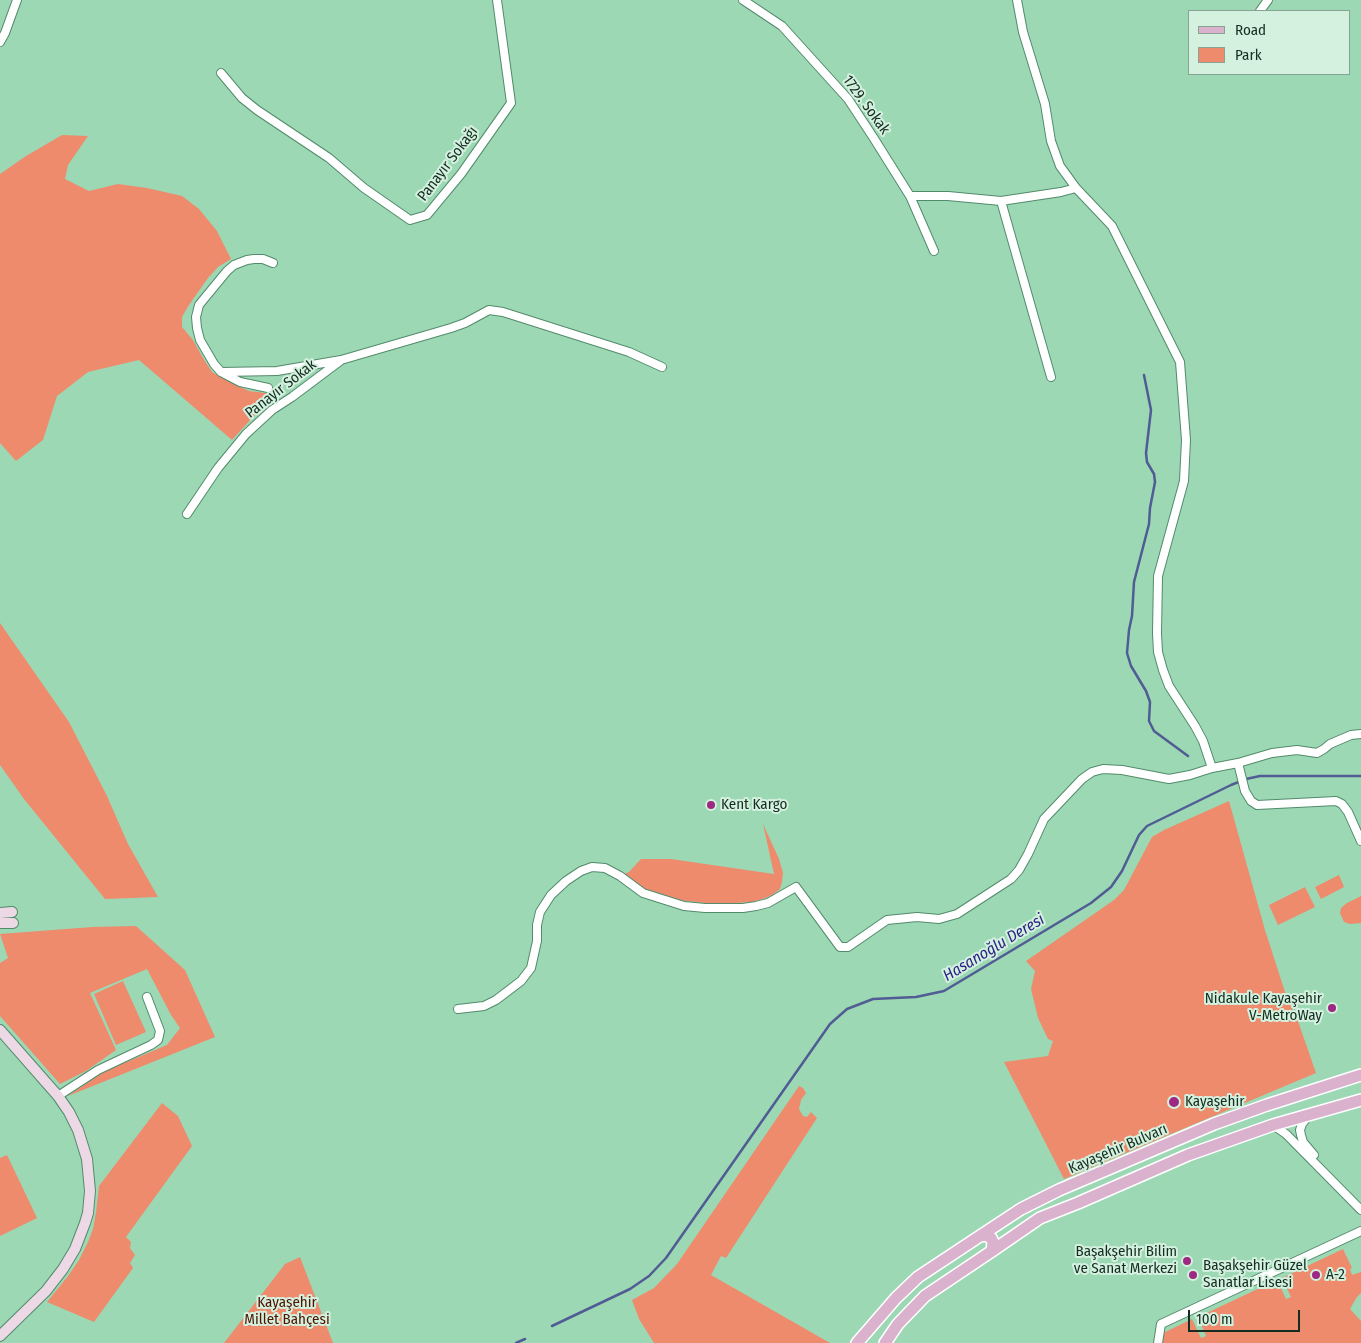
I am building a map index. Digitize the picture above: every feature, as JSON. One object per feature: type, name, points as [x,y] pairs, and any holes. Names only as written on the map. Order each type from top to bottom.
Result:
[{"type":"main road","name":"Kayaşehir Bulvarı","points":[[858,1343],[896,1298],[918,1277],[1021,1209],[1059,1190],[1214,1124],[1361,1075]]},
{"type":"main road","points":[[885,1343],[898,1324],[925,1296],[1040,1218],[1188,1155],[1273,1125],[1361,1100]]},
{"type":"main road","points":[[980,1236],[986,1235],[991,1238],[993,1242],[992,1251]]},
{"type":"street","points":[[0,42],[17,0]]},
{"type":"street","name":"Panayır Sokağı","points":[[221,73],[242,98],[257,110],[329,158],[364,188],[410,220],[427,215],[461,174],[511,103],[497,0]]},
{"type":"street","name":"1729. Sokak","points":[[743,0],[782,26],[848,99],[874,136],[910,196],[934,251]]},
{"type":"street","points":[[1018,0],[1023,32],[1045,104],[1051,141],[1060,166],[1076,188],[1112,226],[1180,362],[1186,440],[1184,481],[1158,576],[1158,652],[1168,686],[1203,741],[1212,768]]},
{"type":"street","points":[[910,196],[948,196],[1002,201],[1076,188]]},
{"type":"street","points":[[1002,201],[1051,378]]},
{"type":"street","points":[[268,388],[240,382],[221,372],[200,340],[196,316],[200,305],[227,271],[234,266],[254,259],[263,259],[273,263]]},
{"type":"street","points":[[221,372],[277,371],[341,360],[465,323],[489,310],[503,312],[628,352],[662,367]]},
{"type":"street","name":"Panayır Sokak","points":[[187,514],[218,468],[246,434],[272,410],[341,360]]},
{"type":"street","points":[[458,1009],[484,1006],[496,1000],[521,981],[531,968],[537,941],[537,925],[540,912],[551,895],[566,881],[580,871],[592,867],[605,868],[620,876],[643,893],[684,906],[705,908],[756,906],[768,903],[796,887],[840,947],[848,947],[887,920],[917,917],[939,918],[956,914],[1011,879],[1019,870],[1028,854],[1044,819],[1082,779],[1092,772],[1103,769],[1122,770],[1169,779],[1212,768],[1238,764],[1272,753],[1297,750],[1317,752],[1351,735],[1361,734]]},
{"type":"street","points":[[1238,764],[1245,791],[1256,805],[1336,801],[1342,804],[1358,827],[1361,841]]},
{"type":"street","points":[[0,913],[12,912]]},
{"type":"street","points":[[0,923],[13,923]]},
{"type":"street","points":[[58,1096],[98,1070],[158,1040],[160,1031],[147,997]]},
{"type":"street","points":[[0,1030],[58,1096],[69,1112],[80,1136],[87,1159],[90,1191],[88,1213],[75,1249],[63,1269],[46,1291],[0,1336]]},
{"type":"street","points":[[1309,1114],[1300,1130],[1303,1142],[1361,1203]]},
{"type":"street","points":[[1273,1125],[1286,1134],[1361,1210]]},
{"type":"street","points":[[1158,1343],[1161,1324],[1361,1231]]},
{"type":"green space","points":[[62,135],[88,136],[68,165],[65,179],[89,191],[118,184],[182,196],[199,209],[217,231],[231,259],[218,267],[208,278],[182,317],[182,327],[193,340],[212,372],[249,391],[274,394],[232,440],[139,360],[88,372],[57,396],[43,440],[16,461],[0,443],[0,174]]},
{"type":"green space","points":[[0,623],[69,722],[107,796],[128,844],[158,897],[105,899],[24,799],[0,765]]},
{"type":"green space","points":[[1229,801],[1265,930],[1286,995],[1299,1024],[1316,1073],[1064,1179],[1004,1062],[1048,1056],[1053,1041],[1048,1039],[1038,1018],[1031,989],[1035,971],[1026,961],[1114,900],[1124,890],[1152,837]]},
{"type":"green space","points":[[763,824],[779,859],[783,873],[780,889],[763,899],[752,902],[715,904],[678,900],[648,891],[624,874],[629,872],[641,859],[671,859],[774,874]]},
{"type":"green space","points":[[1339,875],[1344,887],[1321,899],[1315,887]]},
{"type":"green space","points":[[1305,887],[1315,907],[1278,925],[1269,905]]},
{"type":"green space","points":[[1361,896],[1361,923],[1350,924],[1344,922],[1340,913],[1341,908]]},
{"type":"green space","points":[[136,926],[185,970],[215,1037],[68,1096],[105,1071],[167,1045],[180,1028],[171,1015],[147,969],[90,993],[116,1050],[86,1071],[60,1084],[0,1016],[0,963],[8,958],[0,934],[92,927]]},
{"type":"green space","points":[[123,981],[146,1032],[116,1045],[94,994]]},
{"type":"green space","points":[[799,1086],[806,1093],[801,1100],[799,1109],[803,1116],[807,1117],[811,1112],[817,1118],[726,1258],[721,1256],[711,1275],[830,1343],[654,1343],[639,1319],[632,1300],[654,1288],[677,1264]]},
{"type":"green space","points":[[162,1103],[178,1116],[192,1146],[126,1237],[131,1242],[130,1248],[135,1255],[130,1263],[133,1268],[94,1322],[47,1302],[79,1260],[88,1242],[93,1229],[99,1186]]},
{"type":"green space","points":[[7,1155],[37,1218],[0,1236],[0,1158]]},
{"type":"green space","points":[[1343,1249],[1352,1268],[1350,1269],[1352,1275],[1361,1272],[1361,1293],[1350,1309],[1361,1321],[1361,1343],[1162,1343],[1163,1333],[1192,1319],[1201,1338],[1206,1336],[1198,1317],[1277,1280],[1286,1299],[1291,1297],[1282,1278]]},
{"type":"green space","name":"Kayaşehir Millet Bahçesi","points":[[300,1257],[333,1343],[224,1343],[285,1264]]},
{"type":"waterway","points":[[1144,375],[1151,410],[1146,453],[1147,462],[1154,474],[1155,482],[1149,524],[1134,582],[1127,653],[1131,666],[1146,691],[1150,702],[1149,721],[1154,731],[1188,756]]},
{"type":"waterway","name":"Hasanoğlu Deresi","points":[[552,1326],[630,1289],[649,1276],[666,1258],[830,1024],[847,1009],[873,999],[916,997],[944,991],[1091,903],[1111,887],[1122,871],[1139,835],[1147,826],[1231,785],[1260,776],[1361,776]]},
{"type":"waterway","name":"Hasanoğlu Deresi","points":[[516,1343],[525,1339]]},
{"type":"place","name":"Kent Kargo","points":[[711,805]]},
{"type":"place","name":"Nidakule Kayaşehir V-MetroWay","points":[[1332,1008]]},
{"type":"place","name":"Kayaşehir","points":[[1174,1102]]},
{"type":"place","name":"Başakşehir Bilim ve Sanat Merkezi","points":[[1187,1261]]},
{"type":"place","name":"Başakşehir Güzel Sanatlar Lisesi","points":[[1193,1275]]},
{"type":"place","name":"A-2","points":[[1316,1275]]}]
